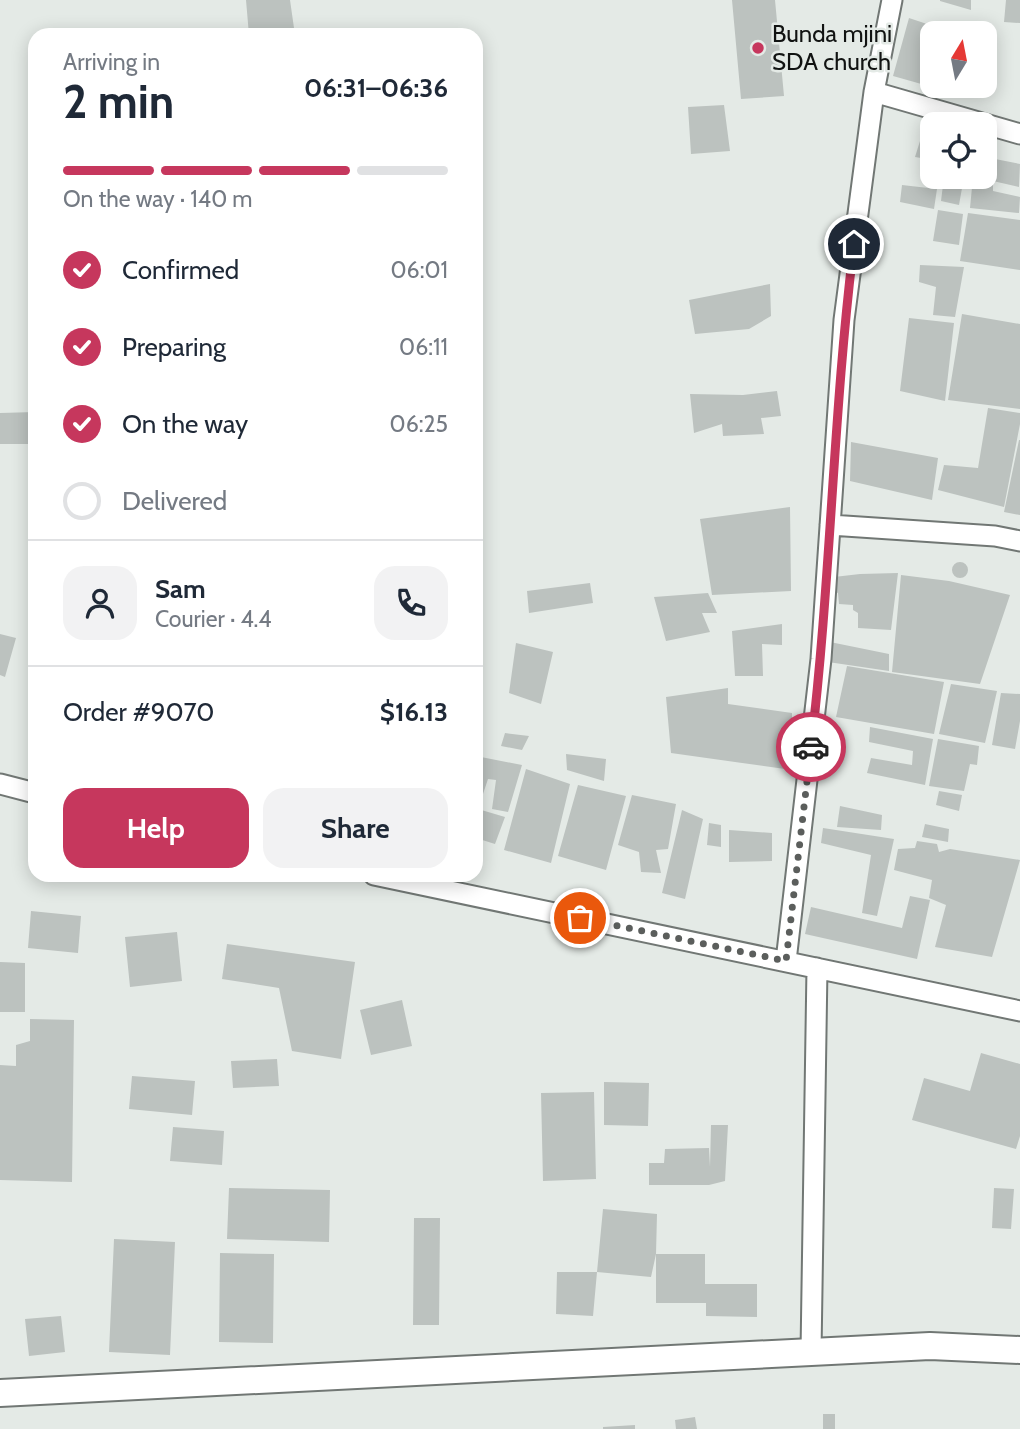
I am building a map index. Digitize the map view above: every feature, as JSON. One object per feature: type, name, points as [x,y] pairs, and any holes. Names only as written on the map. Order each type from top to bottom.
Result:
[{"type":"main road","points":[[0,1393],[930,1346],[1020,1350]]},
{"type":"street","points":[[786,961],[821,659],[844,320],[874,92],[892,0]]},
{"type":"street","points":[[874,92],[1020,134]]},
{"type":"street","points":[[831,525],[995,536],[1020,541]]},
{"type":"street","points":[[0,785],[28,791]]},
{"type":"street","points":[[408,882],[1020,1011]]},
{"type":"street","points":[[811,1352],[817,968]]},
{"type":"building","points":[[246,0],[290,0],[294,28],[248,28]]},
{"type":"building","name":"Bunda mjini SDA church","points":[[732,0],[775,0],[784,96],[741,99]]},
{"type":"building","points":[[971,0],[971,10],[940,1]]},
{"type":"building","points":[[1006,0],[1020,0],[1020,23],[1004,22]]},
{"type":"building","points":[[909,18],[920,22],[920,84],[893,76]]},
{"type":"building","points":[[724,105],[730,151],[691,154],[688,107]]},
{"type":"building","points":[[920,141],[920,158],[915,157]]},
{"type":"building","points":[[997,159],[1020,164],[1019,187],[997,182]]},
{"type":"building","points":[[902,185],[937,189],[934,209],[900,202]]},
{"type":"building","points":[[942,189],[962,189],[959,205],[941,201]]},
{"type":"building","points":[[972,189],[993,189],[1020,197],[1019,213],[970,208]]},
{"type":"building","points":[[938,210],[963,214],[959,245],[933,241]]},
{"type":"building","points":[[968,213],[1020,220],[1020,270],[960,261]]},
{"type":"building","points":[[920,265],[964,267],[955,317],[933,315],[936,287],[919,282]]},
{"type":"building","points":[[770,284],[771,316],[749,329],[695,334],[689,300]]},
{"type":"building","points":[[962,314],[1020,324],[1020,409],[948,400]]},
{"type":"building","points":[[909,318],[954,323],[945,401],[900,391]]},
{"type":"building","points":[[777,391],[781,416],[761,418],[764,434],[723,436],[722,424],[694,433],[690,394],[743,395]]},
{"type":"building","points":[[988,408],[1020,413],[1004,507],[938,490],[944,465],[978,468]]},
{"type":"building","points":[[28,412],[28,444],[0,444],[0,413]]},
{"type":"building","points":[[1020,440],[1020,515],[1004,512]]},
{"type":"building","points":[[851,442],[938,458],[932,500],[850,481]]},
{"type":"building","points":[[790,507],[791,591],[712,595],[700,519]]},
{"type":"building","points":[[960,562],[966,564],[966,576],[960,578],[954,576],[952,570],[954,564]]},
{"type":"building","points":[[898,573],[891,630],[858,628],[858,613],[853,610],[853,605],[839,604],[838,593],[833,591],[834,577]]},
{"type":"building","points":[[901,575],[949,581],[1010,595],[980,684],[892,672]]},
{"type":"building","points":[[590,583],[593,603],[529,613],[527,591]]},
{"type":"building","points":[[708,593],[717,613],[702,613],[710,632],[666,641],[654,597]]},
{"type":"building","points":[[782,624],[782,645],[762,644],[763,676],[735,676],[732,631]]},
{"type":"building","points":[[0,634],[16,638],[5,677],[0,675]]},
{"type":"building","points":[[830,642],[889,654],[889,671],[828,662]]},
{"type":"building","points":[[516,643],[553,652],[541,704],[509,693]]},
{"type":"building","points":[[847,666],[944,682],[934,734],[836,717]]},
{"type":"building","points":[[951,684],[997,691],[985,743],[939,734]]},
{"type":"building","points":[[728,688],[728,704],[792,713],[792,770],[671,753],[666,697]]},
{"type":"building","points":[[1001,693],[1020,694],[1020,721],[1015,749],[992,745]]},
{"type":"building","points":[[870,727],[933,739],[925,785],[867,773],[871,758],[912,765],[913,751],[869,742]]},
{"type":"building","points":[[505,733],[529,736],[522,750],[501,746]]},
{"type":"building","points":[[938,739],[979,746],[977,765],[970,764],[964,791],[929,786]]},
{"type":"building","points":[[566,754],[606,759],[604,781],[567,770]]},
{"type":"building","points":[[483,757],[522,765],[508,812],[492,809],[496,780],[488,779],[483,794]]},
{"type":"building","points":[[526,769],[570,784],[551,863],[504,850]]},
{"type":"building","points":[[578,785],[626,796],[606,870],[558,856]]},
{"type":"building","points":[[939,791],[962,795],[959,811],[936,805]]},
{"type":"building","points":[[632,795],[676,804],[668,849],[656,850],[661,873],[641,872],[639,852],[618,845]]},
{"type":"building","points":[[840,806],[882,815],[881,830],[837,827]]},
{"type":"building","points":[[483,810],[505,817],[495,844],[483,840]]},
{"type":"building","points":[[682,810],[703,819],[685,899],[662,893]]},
{"type":"building","points":[[709,823],[721,825],[721,847],[707,845]]},
{"type":"building","points":[[925,824],[949,829],[948,842],[922,837]]},
{"type":"building","points":[[823,828],[894,839],[877,916],[862,913],[871,855],[821,843]]},
{"type":"building","points":[[729,830],[772,833],[772,861],[729,862]]},
{"type":"building","points":[[917,841],[937,844],[939,852],[950,849],[1020,860],[992,957],[935,947],[946,905],[929,898],[932,880],[894,870],[898,849],[915,848]]},
{"type":"building","points":[[910,896],[930,900],[917,959],[805,934],[811,907],[902,928]]},
{"type":"building","points":[[31,911],[81,916],[78,953],[28,948]]},
{"type":"building","points":[[177,932],[182,981],[130,987],[125,937]]},
{"type":"building","points":[[227,944],[355,962],[341,1059],[292,1051],[279,988],[222,979]]},
{"type":"building","points":[[0,962],[25,963],[25,1012],[0,1012]]},
{"type":"building","points":[[402,1000],[412,1046],[371,1055],[360,1010]]},
{"type":"building","points":[[30,1019],[74,1020],[72,1182],[0,1180],[0,1065],[16,1066],[16,1045],[30,1041]]},
{"type":"building","points":[[981,1053],[1020,1064],[1020,1136],[1016,1149],[912,1120],[924,1078],[970,1091]]},
{"type":"building","points":[[277,1059],[279,1086],[233,1088],[231,1061]]},
{"type":"building","points":[[132,1076],[195,1081],[192,1115],[129,1109]]},
{"type":"building","points":[[604,1082],[649,1083],[648,1126],[604,1125]]},
{"type":"building","points":[[594,1092],[596,1179],[543,1181],[541,1093]]},
{"type":"building","points":[[711,1125],[728,1125],[725,1181],[709,1185],[649,1185],[649,1163],[664,1163],[665,1149],[709,1148],[710,1167]]},
{"type":"building","points":[[173,1127],[224,1131],[222,1165],[170,1161]]},
{"type":"building","points":[[229,1188],[330,1190],[329,1242],[227,1239]]},
{"type":"building","points":[[994,1188],[1014,1189],[1011,1229],[992,1228]]},
{"type":"building","points":[[603,1209],[657,1214],[656,1254],[651,1277],[597,1272]]},
{"type":"building","points":[[414,1218],[440,1218],[439,1325],[413,1325]]},
{"type":"building","points":[[114,1239],[175,1242],[170,1355],[109,1352]]},
{"type":"building","points":[[220,1253],[274,1254],[273,1343],[219,1342]]},
{"type":"building","points":[[656,1254],[705,1254],[705,1284],[757,1284],[757,1317],[706,1316],[706,1303],[656,1303]]},
{"type":"building","points":[[557,1272],[597,1272],[593,1316],[556,1314]]},
{"type":"building","points":[[61,1316],[65,1352],[29,1356],[25,1319]]},
{"type":"building","points":[[823,1414],[835,1414],[835,1429],[823,1429]]},
{"type":"building","points":[[695,1417],[697,1429],[676,1429],[675,1420]]},
{"type":"building","points":[[635,1425],[635,1429],[603,1429],[603,1427]]},
{"type":"way so far","points":[[580,918],[786,961],[811,747]]},
{"type":"place","name":"Bunda mjini SDA church","points":[[758,48]]},
{"type":"route","points":[[811,747],[821,659],[844,320],[854,244]]}]
